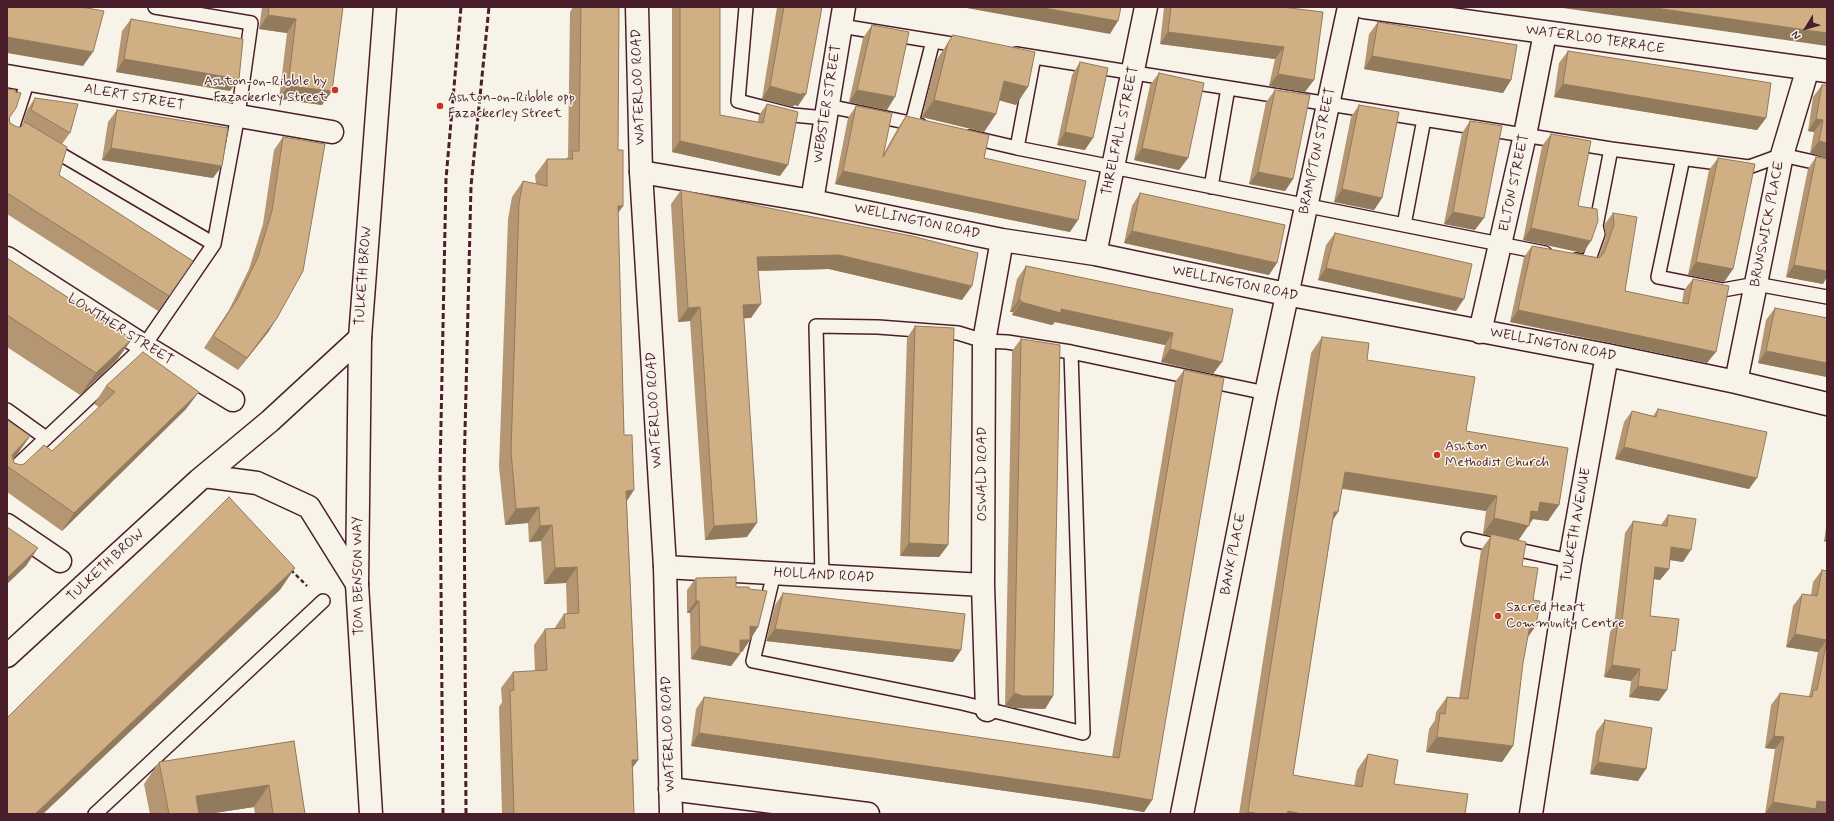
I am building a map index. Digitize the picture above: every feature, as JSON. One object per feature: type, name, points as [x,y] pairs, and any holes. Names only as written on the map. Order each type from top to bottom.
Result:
[{"type":"street","name":"TULKETH BROW","points":[[7,656],[204,476],[270,421],[360,338],[385,7]]},
{"type":"street","name":"WATERLOO ROAD","points":[[637,7],[641,172],[665,567],[671,814]]},
{"type":"street","name":"THRELFALL STREET","points":[[1095,254],[1146,7]]},
{"type":"street","name":"BRAMPTON STREET","points":[[1286,294],[1349,7]]},
{"type":"street","name":"WATERLOO TERRACE","points":[[1364,7],[1817,70]]},
{"type":"street","name":"WEBSTER STREET","points":[[812,201],[842,17]]},
{"type":"street","name":"ELTON STREET","points":[[1480,332],[1525,135],[1545,33]]},
{"type":"street","name":"BRUNSWICK PLACE","points":[[1736,382],[1782,155],[1817,70]]},
{"type":"street","name":"ALERT STREET","points":[[7,76],[332,132]]},
{"type":"street","name":"WELLINGTON ROAD","points":[[641,172],[812,201],[1002,240],[1095,254],[1286,294],[1607,355],[1736,382],[1827,404]]},
{"type":"street","name":"OSWALD ROAD","points":[[987,710],[983,585],[984,341],[1002,240]]},
{"type":"street","name":"LOWTHER STREET","points":[[7,258],[144,346],[233,400]]},
{"type":"street","name":"BANK PLACE","points":[[1182,814],[1286,294]]},
{"type":"street","name":"TOM BENSON WAY","points":[[360,338],[357,584],[371,814]]},
{"type":"street","name":"TULKETH AVENUE","points":[[1531,814],[1570,561],[1607,355]]},
{"type":"street","points":[[204,476],[257,483],[309,507],[357,584]]},
{"type":"street","points":[[7,525],[60,561]]},
{"type":"street","name":"HOLLAND ROAD","points":[[665,567],[983,585]]},
{"type":"street","points":[[670,789],[868,814]]},
{"type":"lane","points":[[7,475],[144,346],[214,244],[238,115],[251,23],[155,7]]},
{"type":"lane","points":[[746,7],[738,101],[794,115],[826,112],[912,123],[935,128]]},
{"type":"lane","points":[[842,17],[933,41],[980,48]]},
{"type":"lane","points":[[912,123],[933,41]]},
{"type":"lane","points":[[1003,52],[1611,149],[1749,167],[1782,155],[1827,165]]},
{"type":"lane","points":[[1017,148],[1034,57]]},
{"type":"lane","points":[[26,134],[10,130],[28,80]]},
{"type":"lane","points":[[1211,187],[1228,88]]},
{"type":"lane","points":[[1404,225],[1424,119]]},
{"type":"lane","points":[[957,134],[1017,148],[1588,262],[1598,234],[1596,226],[1611,149]]},
{"type":"lane","points":[[40,142],[214,244]]},
{"type":"lane","points":[[1683,158],[1658,277],[1723,290],[1756,284],[1827,297]]},
{"type":"lane","points":[[822,576],[816,326],[878,327],[958,333],[984,341],[1007,342],[1071,352],[1266,393]]},
{"type":"lane","points":[[774,573],[753,661],[962,703],[1083,733],[1071,352]]},
{"type":"lane","points":[[7,410],[46,438]]},
{"type":"lane","points":[[1468,539],[1570,561]]},
{"type":"lane","points":[[95,814],[323,601]]},
{"type":"path","points":[[289,568],[323,601]]},
{"type":"building","points":[[7,7],[81,7],[104,11],[93,52],[7,37]]},
{"type":"building","points":[[269,7],[343,7],[332,91],[288,86],[296,19],[268,15]]},
{"type":"building","points":[[581,7],[619,7],[618,150],[623,150],[623,206],[618,206],[624,435],[632,435],[634,490],[626,491],[638,760],[632,760],[634,814],[514,814],[510,691],[514,690],[513,672],[547,670],[545,629],[565,628],[564,614],[579,613],[577,567],[555,568],[552,525],[540,526],[539,507],[516,509],[511,451],[519,203],[523,181],[547,186],[547,159],[573,159],[572,151],[579,151]]},
{"type":"building","points":[[680,7],[720,7],[720,115],[763,123],[767,104],[798,112],[788,165],[680,141]]},
{"type":"building","points":[[784,7],[822,7],[806,94],[802,93],[802,95],[770,86]]},
{"type":"building","points":[[1038,7],[1121,7],[1118,21]]},
{"type":"building","points":[[1171,7],[1282,7],[1323,12],[1314,80],[1278,74],[1284,47],[1168,32]]},
{"type":"building","points":[[1649,7],[1827,7],[1827,33]]},
{"type":"building","points":[[131,19],[243,39],[239,79],[124,59]]},
{"type":"building","points":[[1378,22],[1517,45],[1511,80],[1372,56]]},
{"type":"building","points":[[872,25],[909,32],[895,97],[857,90]]},
{"type":"building","points":[[953,35],[1035,52],[1028,87],[1004,81],[996,114],[934,100],[948,43]]},
{"type":"building","points":[[1568,51],[1771,83],[1766,118],[1563,84]]},
{"type":"building","points":[[1080,62],[1108,68],[1093,138],[1065,132]]},
{"type":"building","points":[[1159,73],[1204,83],[1188,158],[1142,148]]},
{"type":"building","points":[[1822,85],[1827,85],[1827,143],[1819,141],[1823,120],[1816,119]]},
{"type":"building","points":[[7,89],[15,90],[15,92],[21,93],[16,108],[9,118],[10,123],[17,127],[21,127],[25,122],[67,147],[59,175],[193,261],[169,296],[7,193]]},
{"type":"building","points":[[1275,90],[1310,95],[1293,179],[1258,172]]},
{"type":"building","points":[[35,98],[78,104],[70,133],[31,110]]},
{"type":"building","points":[[1359,105],[1399,112],[1382,198],[1342,189]]},
{"type":"building","points":[[856,106],[892,113],[883,157],[906,116],[989,135],[984,158],[1086,181],[1078,220],[843,171]]},
{"type":"building","points":[[117,110],[228,128],[222,166],[111,148]]},
{"type":"building","points":[[1470,121],[1502,126],[1484,218],[1453,212]]},
{"type":"building","points":[[1551,134],[1591,141],[1578,206],[1597,209],[1598,221],[1591,241],[1531,228]]},
{"type":"building","points":[[283,137],[325,144],[303,271],[277,318],[247,358],[213,336],[238,298],[258,257],[272,211]]},
{"type":"building","points":[[1816,157],[1827,159],[1827,271],[1794,265]]},
{"type":"building","points":[[1718,158],[1755,164],[1733,269],[1696,262]]},
{"type":"building","points":[[681,190],[912,236],[978,253],[972,286],[839,255],[757,257],[761,304],[743,305],[757,523],[714,526],[700,307],[688,308]]},
{"type":"building","points":[[1140,193],[1285,225],[1277,263],[1132,231]]},
{"type":"building","points":[[1613,213],[1637,217],[1625,291],[1688,304],[1693,279],[1729,286],[1716,352],[1518,310],[1532,246],[1599,258],[1604,253],[1614,225]]},
{"type":"building","points":[[1335,233],[1472,264],[1464,299],[1326,268]]},
{"type":"building","points":[[7,258],[132,339],[96,373],[7,315]]},
{"type":"building","points":[[1026,266],[1233,309],[1222,362],[1170,349],[1173,333],[1061,309],[1061,313],[1021,302],[1021,300],[1019,300]]},
{"type":"building","points":[[1775,308],[1827,318],[1827,363],[1766,351]]},
{"type":"building","points":[[915,326],[954,328],[948,545],[909,543]]},
{"type":"building","points":[[1322,337],[1369,343],[1367,360],[1475,377],[1466,431],[1568,448],[1559,505],[1540,502],[1538,512],[1531,511],[1529,526],[1494,518],[1497,496],[1345,472],[1338,512],[1334,512],[1293,775],[1362,787],[1368,754],[1398,760],[1394,784],[1468,794],[1465,814],[1302,814],[1288,811],[1287,814],[1260,814],[1248,812]]},
{"type":"building","points":[[1021,339],[1060,345],[1053,696],[1023,696],[1014,693]]},
{"type":"building","points":[[143,352],[199,392],[74,513],[7,466],[7,420],[30,436],[12,455],[14,463],[21,465],[24,464],[44,445],[52,451],[115,392],[106,386]]},
{"type":"building","points":[[1184,370],[1224,378],[1152,800],[699,733],[704,697],[1119,758]]},
{"type":"building","points":[[1658,409],[1767,432],[1757,478],[1624,447],[1632,411],[1656,417]]},
{"type":"building","points":[[229,497],[295,568],[35,814],[7,814],[7,718]]},
{"type":"building","points":[[1668,515],[1696,519],[1691,550],[1671,547],[1669,569],[1655,567],[1650,616],[1679,619],[1675,651],[1672,650],[1667,690],[1638,686],[1640,669],[1612,665],[1618,621],[1622,621],[1633,521],[1667,526]]},
{"type":"building","points":[[7,527],[38,548],[7,578]]},
{"type":"building","points":[[1491,534],[1526,542],[1522,566],[1538,568],[1533,600],[1540,601],[1536,626],[1530,625],[1523,663],[1513,746],[1437,737],[1440,713],[1445,714],[1447,697],[1468,699]]},
{"type":"building","points":[[1822,570],[1827,571],[1827,640],[1795,634],[1802,594],[1817,596]]},
{"type":"building","points":[[736,577],[736,587],[749,587],[749,589],[767,591],[758,627],[750,626],[750,640],[740,640],[740,654],[700,646],[699,601],[696,601],[696,578]]},
{"type":"building","points":[[783,593],[965,614],[961,650],[775,629]]},
{"type":"building","points":[[1827,640],[1827,802],[1817,801],[1816,809],[1773,802],[1784,737],[1774,736],[1780,693],[1812,697],[1813,690],[1817,690]]},
{"type":"building","points":[[1605,720],[1652,728],[1646,769],[1598,762]]},
{"type":"building","points":[[294,741],[305,814],[273,814],[269,785],[196,796],[199,814],[169,814],[159,762]]},
{"type":"railway","points":[[443,814],[440,473],[446,179],[461,7]]},
{"type":"railway","points":[[466,814],[464,473],[471,186],[489,7]]},
{"type":"place","name":"Ashton-on-Ribble by Fazackerley Street","points":[[335,90]]},
{"type":"place","name":"Ashton-on-Ribble opp Fazackerley Street","points":[[440,106]]},
{"type":"place","name":"Ashton Methodist Church","points":[[1437,455]]},
{"type":"place","name":"Sacred Heart Community Centre","points":[[1498,616]]}]
